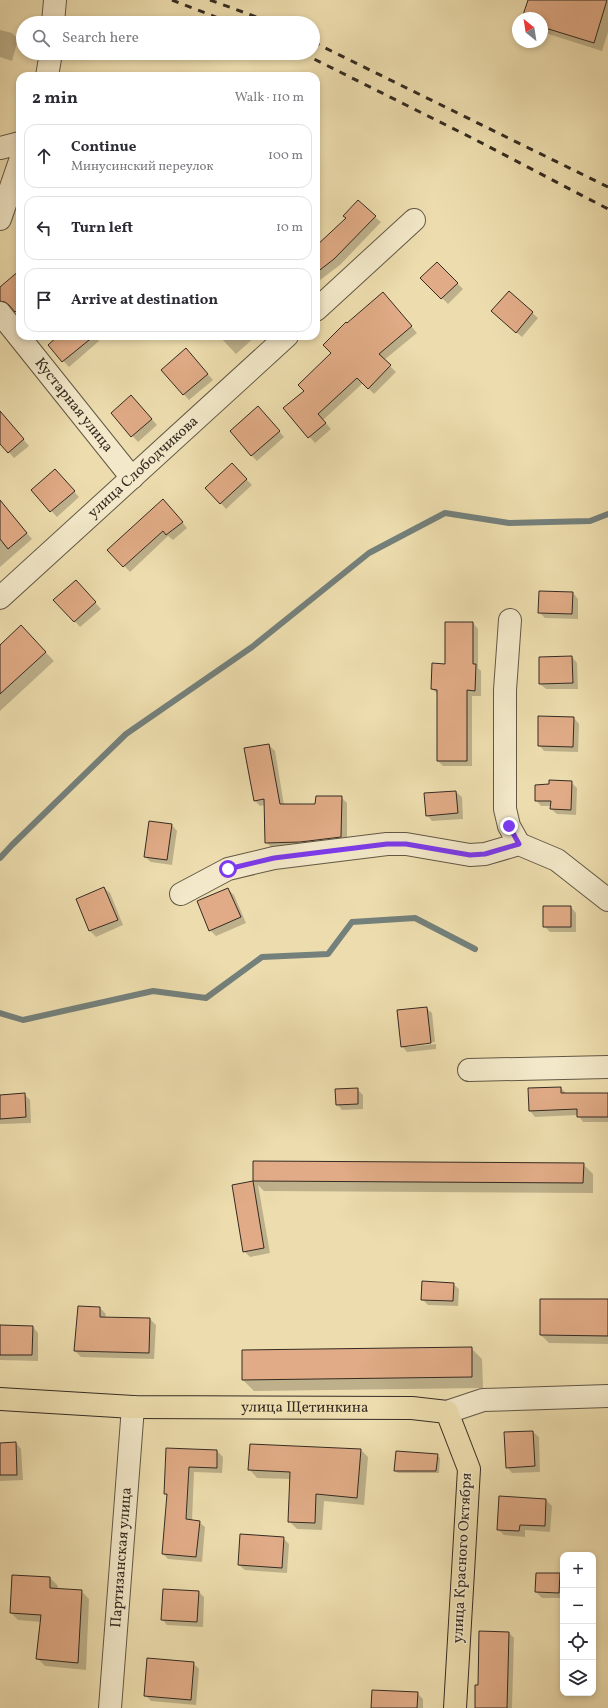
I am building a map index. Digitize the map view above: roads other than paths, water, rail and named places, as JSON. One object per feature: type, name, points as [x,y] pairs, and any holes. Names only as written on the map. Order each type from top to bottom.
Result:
[{"type":"main road","name":"улица Щетинкина","points":[[0,1399],[133,1408],[412,1408],[447,1412]]},
{"type":"main road","name":"улица Красного Октября","points":[[447,1412],[469,1469],[455,1708]]},
{"type":"street","points":[[54,16],[55,0]]},
{"type":"street","points":[[48,72],[50,60]]},
{"type":"street","points":[[0,148],[16,144]]},
{"type":"street","points":[[0,219],[16,173]]},
{"type":"street","points":[[320,306],[414,220]]},
{"type":"street","name":"Кустарная улица","points":[[0,313],[16,333]]},
{"type":"street","name":"Кустарная улица","points":[[22,340],[132,478]]},
{"type":"street","name":"улица Слободчикова","points":[[0,598],[283,340]]},
{"type":"street","points":[[510,620],[505,690],[505,809],[509,826],[519,844],[557,860],[608,900]]},
{"type":"street","points":[[181,894],[228,869],[282,857],[387,844],[406,844],[470,855],[485,854],[519,844]]},
{"type":"street","points":[[469,1070],[608,1067]]},
{"type":"street","name":"улица Щетинкина","points":[[447,1412],[483,1400],[608,1396]]},
{"type":"street","name":"Партизанская улица","points":[[110,1708],[133,1408]]},
{"type":"waterway","points":[[0,858],[126,734],[252,647],[369,553],[445,513],[509,523],[590,521],[608,514]]},
{"type":"waterway","points":[[0,1013],[23,1020],[153,991],[206,998],[262,957],[328,954],[352,922],[415,918],[475,949]]},
{"type":"railway","points":[[172,0],[213,16]]},
{"type":"railway","points":[[210,0],[254,16]]},
{"type":"railway","points":[[320,45],[608,187]]},
{"type":"railway","points":[[316,60],[474,139],[608,209]]}]
